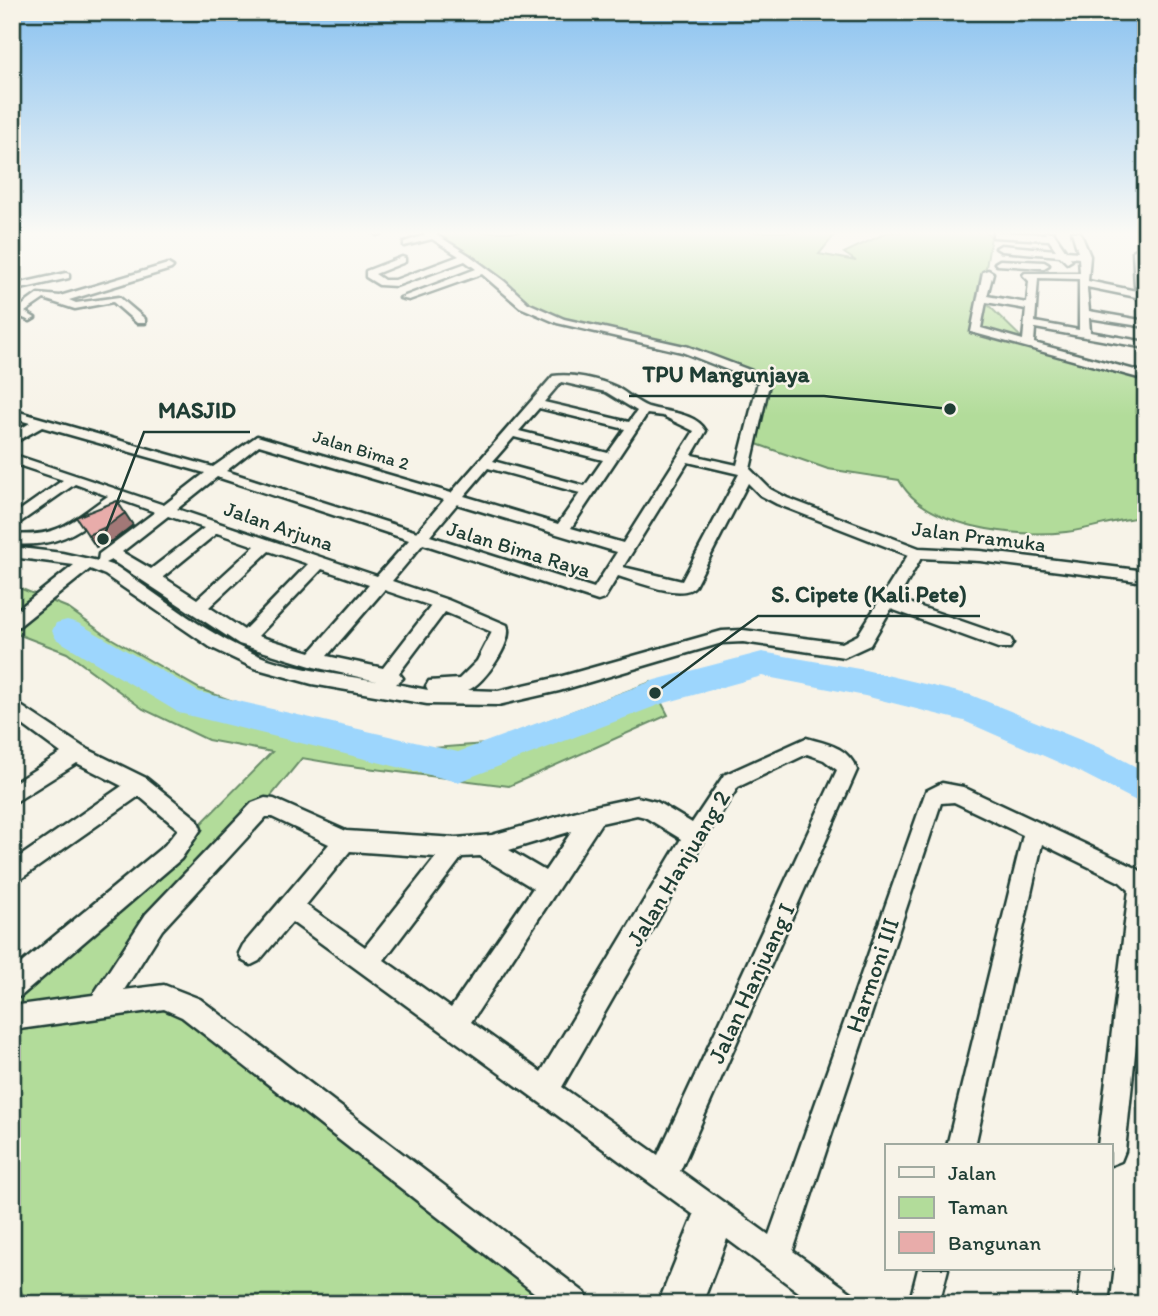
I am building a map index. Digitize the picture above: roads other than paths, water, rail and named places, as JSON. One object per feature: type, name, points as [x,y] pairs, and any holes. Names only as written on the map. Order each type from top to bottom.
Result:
[{"type":"street","points":[[19,293],[33,300]]},
{"type":"street","points":[[61,299],[80,293]]},
{"type":"street","points":[[405,298],[418,293]]},
{"type":"street","points":[[510,293],[524,305],[561,321],[685,349],[764,380],[747,443],[744,472],[687,586],[676,587],[614,570]]},
{"type":"street","points":[[982,293],[975,330],[1028,344],[1121,355],[1146,345]]},
{"type":"street","points":[[1028,344],[1033,293]]},
{"type":"street","points":[[1083,293],[1085,334]]},
{"type":"street","points":[[1136,293],[1134,304],[1146,306]]},
{"type":"street","points":[[30,318],[18,312],[33,300],[47,296],[75,306],[115,299],[141,320]]},
{"type":"street","points":[[981,298],[1031,307]]},
{"type":"street","points":[[1085,314],[1139,320]]},
{"type":"street","points":[[1030,324],[1085,334],[1121,355],[1146,377]]},
{"type":"street","points":[[314,660],[379,582],[537,404],[536,400],[561,377],[610,389],[644,410],[562,530]]},
{"type":"street","points":[[537,404],[633,427]]},
{"type":"street","name":"Jalan Bima Raya","points":[[12,414],[215,472],[598,595],[700,431],[697,426],[666,413],[644,410]]},
{"type":"street","points":[[12,440],[42,421]]},
{"type":"street","points":[[512,433],[611,458]]},
{"type":"street","name":"Jalan Bima 2","points":[[215,472],[257,440],[626,549]]},
{"type":"street","points":[[684,457],[744,472]]},
{"type":"street","name":"Jalan Arjuna","points":[[12,458],[442,604],[502,630],[492,652],[473,679],[448,688],[386,677]]},
{"type":"street","points":[[12,474],[29,463]]},
{"type":"street","points":[[485,463],[589,491]]},
{"type":"street","points":[[12,623],[51,591],[110,553],[215,472]]},
{"type":"street","name":"Jalan Pramuka","points":[[744,472],[765,492],[782,501],[917,553],[980,556],[1146,577]]},
{"type":"street","points":[[12,523],[72,480]]},
{"type":"street","points":[[12,539],[36,541],[61,536],[120,494]]},
{"type":"street","points":[[152,577],[215,527]]},
{"type":"street","points":[[197,608],[267,544]]},
{"type":"street","points":[[12,552],[59,556],[91,564],[133,584],[216,642],[260,663],[312,677],[427,697],[498,698],[559,684],[722,637],[743,636],[844,650],[864,640],[917,553]]},
{"type":"street","points":[[110,553],[152,577],[245,639],[314,660],[386,677],[442,604]]},
{"type":"street","points":[[245,639],[320,562]]},
{"type":"street","points":[[887,601],[1004,643]]},
{"type":"street","points":[[12,707],[21,724],[139,784],[190,826],[189,835],[164,860],[12,987]]},
{"type":"street","name":"Jalan Hanjuang 2","points":[[545,1091],[695,836],[731,781],[806,747],[816,748],[844,762],[847,770],[838,793]]},
{"type":"street","points":[[12,795],[76,753]]},
{"type":"street","points":[[12,875],[115,804],[139,784]]},
{"type":"street","name":"Harmoni III","points":[[776,1258],[933,797],[942,792],[956,793],[1034,831]]},
{"type":"street","name":"Jalan Hanjuang I","points":[[664,1174],[838,793]]},
{"type":"street","points":[[102,1004],[154,922],[258,810],[265,807],[274,808],[345,841],[456,848],[482,846],[595,815],[643,807],[695,836]]},
{"type":"street","points":[[454,1026],[595,815]]},
{"type":"street","points":[[961,1144],[1034,831],[1128,875],[1144,886],[1112,1144]]},
{"type":"street","points":[[251,953],[345,841]]},
{"type":"street","points":[[482,846],[548,885]]},
{"type":"street","points":[[367,963],[456,848]]},
{"type":"street","points":[[290,907],[841,1304]]},
{"type":"street","points":[[12,1018],[164,997],[191,1008],[573,1303]]},
{"type":"street","points":[[673,1304],[716,1214]]},
{"type":"street","points":[[687,1304],[716,1214]]},
{"type":"street","points":[[925,1304],[933,1270]]},
{"type":"street","points":[[1093,1304],[1097,1270]]},
{"type":"waterway","points":[[67,631],[191,704],[458,767],[655,693],[762,664],[865,683],[971,709],[1088,759],[1146,790]]},
{"type":"place","name":"TPU Mangunjaya","points":[[950,409]]},
{"type":"place","name":"MASJID","points":[[103,539]]},
{"type":"place","name":"S. Cipete (Kali Pete)","points":[[655,693]]}]
